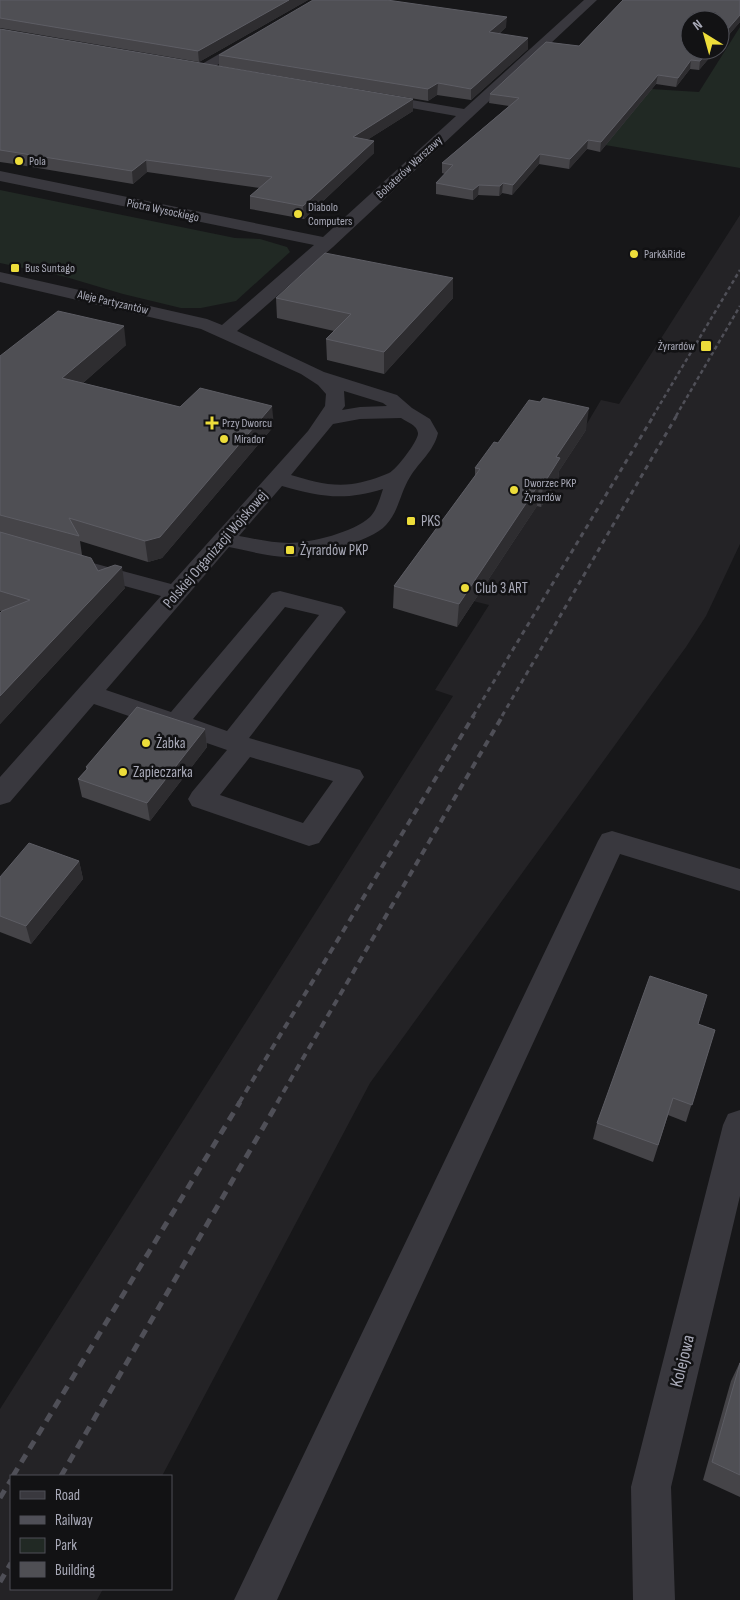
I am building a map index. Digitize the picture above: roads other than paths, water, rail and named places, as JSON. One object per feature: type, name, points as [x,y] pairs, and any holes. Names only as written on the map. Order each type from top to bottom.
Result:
[{"type":"street","name":"Bohaterów Warszawy","points":[[225,332],[327,243],[591,0]]},
{"type":"street","points":[[221,71],[197,67],[261,34]]},
{"type":"street","points":[[366,96],[467,114]]},
{"type":"street","name":"Piotra Wysockiego","points":[[0,176],[327,243]]},
{"type":"street","name":"Aleje Partyzantów","points":[[0,276],[181,317],[225,332]]},
{"type":"street","name":"Polskiej Organizacji Wojskowej","points":[[0,795],[328,419],[336,406],[336,393],[325,381],[225,332]]},
{"type":"street","points":[[223,539],[265,548],[290,550],[349,538],[377,522],[386,510],[399,477],[426,442],[428,436],[423,423],[405,412],[390,399],[380,394],[317,376]]},
{"type":"street","points":[[328,419],[360,413],[405,412]]},
{"type":"street","points":[[277,478],[338,492],[349,491],[399,477]]},
{"type":"street","points":[[73,564],[177,593]]},
{"type":"street","points":[[89,693],[176,723],[238,744],[350,778],[309,836],[202,799],[238,744],[334,612],[280,598],[176,723]]},
{"type":"street","points":[[255,1600],[612,841],[740,880]]},
{"type":"street","name":"Kolejowa","points":[[654,1600],[651,1487],[740,1125]]},
{"type":"railway","points":[[653,416],[740,270]]},
{"type":"railway","points":[[676,416],[740,306]]},
{"type":"railway","points":[[473,716],[654,415]]},
{"type":"railway","points":[[502,716],[677,415]]},
{"type":"railway","points":[[239,1103],[474,715]]},
{"type":"railway","points":[[277,1103],[503,715]]},
{"type":"railway","points":[[14,1475],[240,1102]]},
{"type":"railway","points":[[62,1475],[278,1102]]},
{"type":"railway","points":[[0,1498],[10,1482]]},
{"type":"railway","points":[[0,1582],[10,1565]]},
{"type":"place","name":"Pola","points":[[19,161]]},
{"type":"place","name":"Diabolo Computers","points":[[298,214]]},
{"type":"place","name":"Park&Ride","points":[[634,254]]},
{"type":"place","name":"Bus Suntago","points":[[15,268]]},
{"type":"place","name":"Żyrardów","points":[[706,346]]},
{"type":"place","name":"Przy Dworcu","points":[[212,423]]},
{"type":"place","name":"Mirador","points":[[224,439]]},
{"type":"place","name":"Dworzec PKP Żyrardów","points":[[514,490]]},
{"type":"place","name":"PKS","points":[[411,521]]},
{"type":"place","name":"Żyrardów PKP","points":[[290,550]]},
{"type":"place","name":"Club 3 ART","points":[[465,588]]},
{"type":"place","name":"Żabka","points":[[146,743]]},
{"type":"place","name":"Zapieczarka","points":[[123,772]]}]
